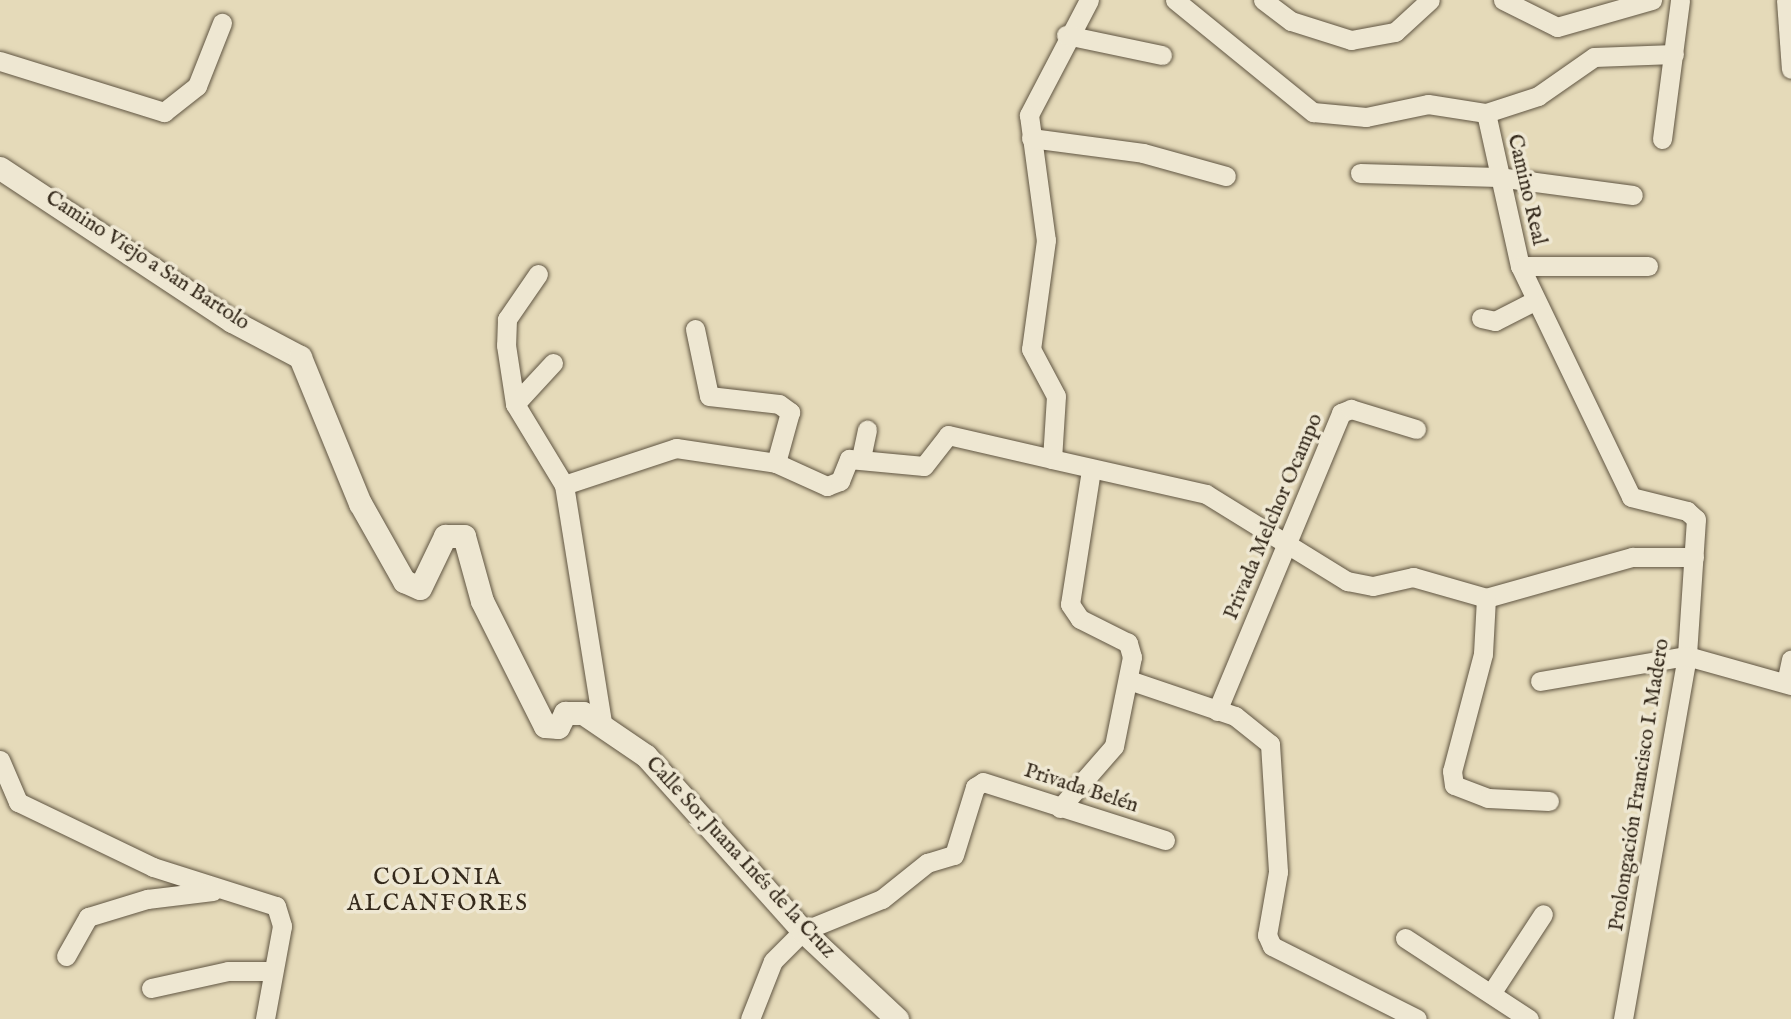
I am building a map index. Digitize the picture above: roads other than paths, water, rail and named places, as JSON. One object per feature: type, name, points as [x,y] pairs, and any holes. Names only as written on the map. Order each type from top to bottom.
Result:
[{"type":"street","points":[[1052,459],[1056,396],[1031,349],[1046,240],[1031,138],[1034,100],[1048,83],[1066,35],[1089,0]]},
{"type":"street","name":"Camino Real","points":[[1175,0],[1313,112],[1366,117],[1428,104],[1486,113],[1498,177],[1520,266],[1534,301],[1631,497],[1686,511],[1696,519],[1694,557]]},
{"type":"street","points":[[1264,0],[1291,21],[1351,40],[1395,32],[1430,0]]},
{"type":"street","points":[[1503,0],[1557,27],[1653,0]]},
{"type":"street","points":[[1662,139],[1680,0]]},
{"type":"street","points":[[1786,0],[1791,69]]},
{"type":"street","points":[[0,61],[164,112],[197,86],[222,23]]},
{"type":"street","points":[[1066,35],[1162,55]]},
{"type":"street","points":[[1486,113],[1538,96],[1594,57],[1674,54]]},
{"type":"street","points":[[1031,138],[1143,153],[1226,176]]},
{"type":"street","name":"Camino Viejo a San Bartolo","points":[[0,168],[232,321],[300,357],[360,503],[404,581],[419,588],[445,536],[464,536],[482,601],[545,726],[558,727],[570,711],[602,723]]},
{"type":"street","points":[[1360,173],[1498,177],[1633,195]]},
{"type":"street","points":[[1520,266],[1648,266]]},
{"type":"street","points":[[538,274],[508,319],[515,404],[564,485],[602,723]]},
{"type":"street","points":[[1481,318],[1495,321],[1534,301]]},
{"type":"street","points":[[695,329],[709,396],[779,404],[790,412],[776,463]]},
{"type":"street","points":[[515,404],[553,363]]},
{"type":"street","name":"Privada Melchor Ocampo","points":[[1217,711],[1341,413],[1352,409],[1416,429]]},
{"type":"street","points":[[860,458],[867,430]]},
{"type":"street","points":[[564,485],[677,448],[776,463],[827,486],[840,481],[849,459],[924,466],[948,435],[1091,470],[1206,494],[1287,547],[1347,581],[1373,586],[1413,577],[1486,598],[1632,557],[1694,557]]},
{"type":"street","points":[[1060,808],[1114,746],[1129,680],[1128,643],[1080,619],[1070,604],[1091,470]]},
{"type":"street","name":"Prolongación Francisco I. Madero","points":[[1623,1019],[1687,656],[1694,557]]},
{"type":"street","points":[[1486,598],[1483,653],[1452,771],[1454,785],[1488,798],[1549,801]]},
{"type":"street","points":[[1540,681],[1687,656],[1788,684],[1791,660]]},
{"type":"street","points":[[1129,680],[1254,727],[1270,744],[1278,872],[1267,935],[1272,946],[1417,1019]]},
{"type":"street","name":"Calle Sor Juana Inés de la Cruz","points":[[602,723],[672,780],[803,931],[898,1019]]},
{"type":"street","points":[[0,760],[18,802],[217,890],[276,906],[282,914],[265,1019]]},
{"type":"street","name":"Privada Belén","points":[[803,931],[882,899],[927,863],[954,855],[975,787],[983,782],[1165,840]]},
{"type":"street","points":[[66,956],[88,917],[147,900],[217,890]]},
{"type":"street","points":[[1492,992],[1543,914]]},
{"type":"street","points":[[751,1019],[773,961],[803,931]]},
{"type":"street","points":[[1405,938],[1492,992],[1529,1019]]},
{"type":"street","points":[[151,988],[228,971],[271,971]]},
{"type":"district","name":"COLONIA ALCANFORES","points":[[438,891]]}]
